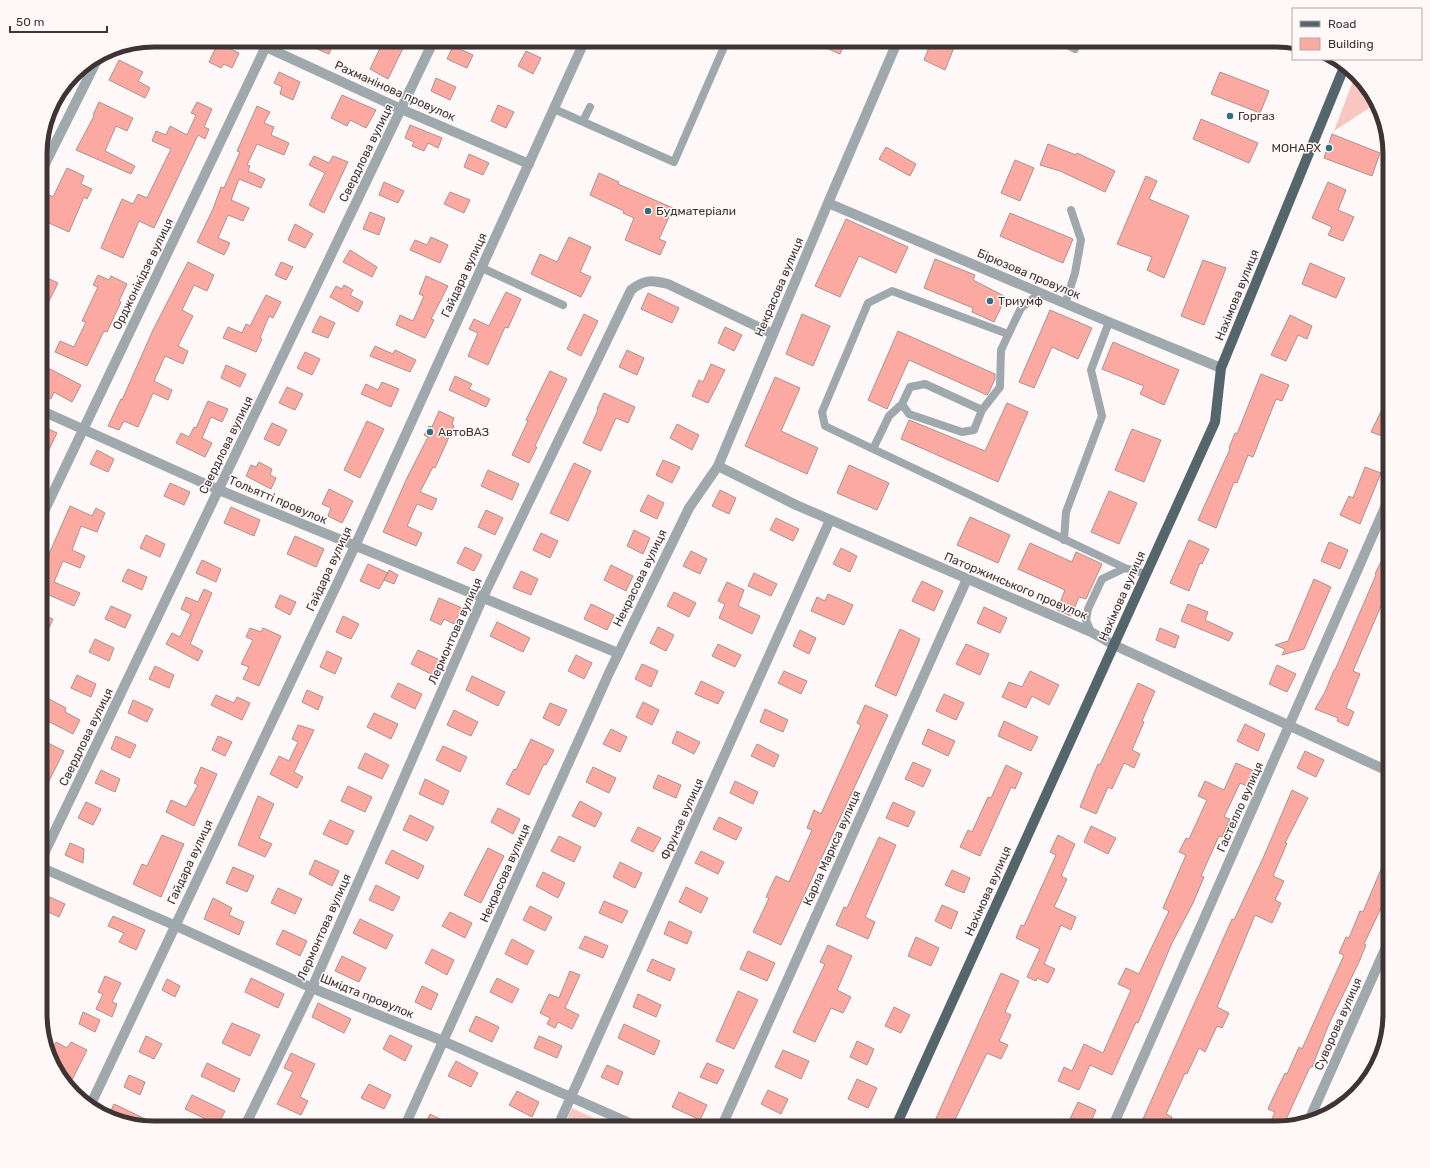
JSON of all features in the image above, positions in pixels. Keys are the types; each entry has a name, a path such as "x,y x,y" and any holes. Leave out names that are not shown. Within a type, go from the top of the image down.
{"main road":[{"name":"Нахімова вулиця","path":"898,1121 1215,422 1221,368 1342,71"}],"street":[{"name":"Орджонікідзе вулиця","path":"47,506 266,47"},
{"name":"Рахманінова провулок","path":"276,47 401,109 529,164"},
{"name":"Свердлова вулиця","path":"47,847 431,47"},
{"name":"Гайдара вулиця","path":"92,1101 174,924 355,546 582,47"},
{"name":"Некрасова вулиця","path":"407,1121 618,653 689,508 718,466 895,47"},
{"path":"47,160 94,66"},
{"name":"Бірюзова провулок","path":"828,203 1065,304 1221,368"},
{"name":"Лермонтова вулиця","path":"247,1121 312,988 483,598 631,290 641,282 655,281 668,284 773,334"},
{"name":"Тольятті провулок","path":"47,413 219,490 618,653"},
{"name":"Паторжинського провулок","path":"718,466 796,505 1091,632 1114,645 1383,769"},
{"name":"Гастелло вулиця","path":"1115,1121 1383,512"},
{"name":"Фрунзе вулиця","path":"560,1121 830,520"},
{"name":"Карла Маркса вулиця","path":"724,1121 967,579"},
{"name":"Шмідта провулок","path":"47,869 174,924 312,988 443,1041 625,1121"},
{"name":"Суворова вулиця","path":"1311,1115 1383,954"}],"lane":[{"path":"554,108 674,162 724,47"},
{"path":"583,121 590,107"},
{"path":"1065,304 1075,273 1081,240 1071,210"},
{"path":"482,268 563,305"},
{"path":"1008,334 892,291 868,303 822,412 825,426 1064,540 1125,568 1146,574"},
{"path":"902,404 909,414 962,432 974,430 982,410 1000,387 1001,350 1008,334 1021,308 1040,293"},
{"path":"1064,540 1066,512 1102,416 1091,370 1109,322"},
{"path":"874,449 889,416 902,404 910,387 925,384 982,410"},
{"path":"1091,632 1086,620 1088,609 1102,579 1125,568"}],"shaded area":[{"path":"1353,81 1361,89 1372,106 1334,131"},
{"path":"572,1108 600,1121 566,1121"}],"building":[{"path":"216,47 226,47 239,53 232,68 224,64 221,68 209,62"},
{"path":"312,47 332,47 329,54"},
{"path":"381,47 404,47 388,79 370,69"},
{"path":"453,47 473,55 467,68 447,59"},
{"path":"824,47 843,47 840,54"},
{"path":"929,47 954,47 945,70 924,60"},
{"path":"526,51 541,58 533,74 518,66"},
{"path":"119,60 143,72 138,81 150,88 145,98 109,80"},
{"path":"279,72 300,82 293,100 280,94 282,87 274,83"},
{"path":"1220,72 1269,91 1260,113 1211,94"},
{"path":"436,78 456,87 450,100 431,91"},
{"path":"342,95 376,110 366,128 350,120 347,126 331,118"},
{"path":"99,102 133,118 127,131 116,126 105,151 135,166 131,174 76,150 94,116 93,115"},
{"path":"197,102 212,109 204,127 209,129 205,139 198,135 154,228 139,221 123,258 101,248 122,199 133,204 138,194 147,198 171,149 152,141 156,131 166,135 170,126 187,135 196,115 191,113"},
{"path":"498,105 514,112 506,128 491,121"},
{"path":"257,106 270,112 264,123 274,127 271,135 289,143 284,155 257,144 247,165 250,166 248,171 265,179 261,188 239,179 231,200 249,208 243,221 228,215 218,238 230,243 224,255 197,242 213,209 221,187 224,188 240,152 237,151"},
{"path":"1201,119 1258,143 1249,163 1193,139"},
{"path":"410,125 442,138 438,148 428,143 424,151 412,146 414,142 405,138"},
{"path":"1332,134 1380,153 1372,176 1324,158"},
{"path":"1048,144 1076,155 1077,153 1115,171 1105,192 1060,171 1040,165"},
{"path":"886,147 916,164 910,176 879,159"},
{"path":"469,154 489,163 483,175 464,167"},
{"path":"314,156 329,163 333,156 348,162 324,213 309,205 325,173 309,165"},
{"path":"1015,160 1034,168 1020,201 1001,193"},
{"path":"67,168 84,176 81,184 92,189 87,199 84,197 69,232 47,222 47,199 49,195 53,197"},
{"path":"599,173 619,182 618,184 673,208 659,239 666,242 660,255 625,240 634,218 623,213 624,211 590,195"},
{"path":"1146,176 1157,181 1149,199 1189,216 1164,278 1147,270 1152,257 1117,244"},
{"path":"384,182 404,191 398,203 379,195"},
{"path":"1328,182 1346,190 1338,210 1354,217 1343,241 1328,235 1332,227 1312,218"},
{"path":"450,192 470,200 464,213 444,204"},
{"path":"370,212 385,218 379,235 363,229"},
{"path":"1010,213 1073,239 1063,263 1000,236"},
{"path":"846,219 908,247 896,273 859,256 840,297 815,286"},
{"path":"295,224 313,234 305,248 288,240"},
{"path":"431,237 448,245 440,263 410,250 415,240 427,245"},
{"path":"569,237 591,247 580,272 591,277 581,297 531,274 540,254 557,262"},
{"path":"350,250 377,267 372,277 343,262"},
{"path":"935,259 975,275 973,280 1006,297 994,322 972,312 973,308 924,288"},
{"path":"1203,260 1226,268 1204,325 1181,316"},
{"path":"188,262 214,275 207,291 194,285 182,310 193,316 178,346 188,351 183,364 165,356 154,381 172,390 168,400 153,393 138,427 124,421 119,430 108,426 121,399 122,400 153,330"},
{"path":"281,262 293,267 286,280 275,275"},
{"path":"1310,263 1345,278 1336,298 1302,284"},
{"path":"98,275 109,280 111,276 127,284 119,301 121,302 107,332 104,331 87,366 55,352 60,341 74,347 86,322 82,321 98,287 93,285"},
{"path":"426,276 448,286 431,319 434,320 425,338 396,325 400,315 413,321 424,296 419,294"},
{"path":"47,278 58,283 47,305"},
{"path":"344,285 353,290 350,295 363,302 358,312 330,297 336,286 342,289"},
{"path":"506,292 521,299 508,328 505,327 488,365 468,356 478,333 469,329 474,319 489,326"},
{"path":"648,293 679,308 672,323 641,309"},
{"path":"266,295 281,302 273,318 269,316 260,338 262,339 256,352 223,338 228,327 242,333 246,324 250,326"},
{"path":"1050,310 1092,328 1078,359 1052,347 1034,388 1019,382"},
{"path":"584,314 598,321 581,356 567,349"},
{"path":"802,314 830,326 813,366 786,354"},
{"path":"1290,315 1312,326 1307,339 1298,335 1286,361 1271,355"},
{"path":"320,316 335,323 328,338 312,332"},
{"path":"725,327 742,335 734,351 718,343"},
{"path":"898,331 995,374 995,379 987,395 909,360 887,409 868,400"},
{"path":"1113,342 1179,370 1164,405 1140,394 1144,386 1102,369"},
{"path":"375,346 393,354 395,350 416,360 410,372 370,356"},
{"path":"627,350 644,358 637,375 619,367"},
{"path":"305,352 320,359 312,375 297,368"},
{"path":"711,364 725,370 708,403 692,396 699,380 703,382"},
{"path":"226,365 246,374 240,387 221,378"},
{"path":"48,368 81,385 72,402 54,392 51,399 47,397"},
{"path":"550,371 567,379 535,446 537,447 529,463 512,455 528,421 526,420"},
{"path":"1261,374 1289,385 1282,401 1276,399 1253,457 1248,455 1237,483 1234,482 1216,528 1198,520 1230,449 1229,448 1235,433 1237,434"},
{"path":"455,376 472,384 469,389 490,399 486,407 449,390"},
{"path":"775,377 800,388 781,431 818,448 807,474 745,446"},
{"path":"382,382 399,389 391,407 361,394 366,384 378,390"},
{"path":"287,387 303,394 295,410 279,403"},
{"path":"604,393 635,407 628,423 616,418 601,451 583,443"},
{"path":"208,401 228,409 222,422 211,417 202,438 212,443 205,457 176,443 181,433 189,437 194,427 196,428"},
{"path":"1007,403 1028,412 998,482 901,439 909,420 985,451"},
{"path":"1383,407 1383,436 1371,432"},
{"path":"439,411 454,418 452,424 454,426 435,468 433,467 420,492 437,499 432,510 417,504 407,526 422,533 416,546 383,532 407,478 428,437 424,435 429,426 432,427"},
{"path":"367,421 384,429 360,478 344,470"},
{"path":"272,423 287,430 279,446 264,439"},
{"path":"677,424 699,435 692,450 670,438"},
{"path":"47,428 57,433 47,454"},
{"path":"1132,429 1161,440 1144,482 1115,470"},
{"path":"97,450 114,459 108,472 90,464"},
{"path":"663,460 680,467 672,483 656,475"},
{"path":"259,462 272,469 270,475 276,478 271,489 246,476 251,465 256,467"},
{"path":"574,463 591,471 568,521 550,513"},
{"path":"849,465 889,483 877,510 837,493"},
{"path":"1365,467 1381,473 1360,524 1340,515 1349,496 1353,498"},
{"path":"488,470 519,484 512,500 481,486"},
{"path":"170,483 190,492 184,505 164,496"},
{"path":"329,489 353,501 342,523 328,516 331,508 322,504"},
{"path":"720,490 736,498 729,514 712,506"},
{"path":"1109,491 1137,503 1119,544 1091,532"},
{"path":"648,495 664,503 657,519 640,511"},
{"path":"70,506 92,516 96,508 105,513 97,532 81,526 72,550 85,556 80,568 63,561 54,582 80,593 74,606 47,594 47,561 50,555 49,554"},
{"path":"231,507 260,520 254,536 224,523"},
{"path":"486,510 503,518 495,535 478,527"},
{"path":"970,517 1010,535 998,563 957,545"},
{"path":"776,518 799,529 793,541 770,530"},
{"path":"634,530 650,538 643,554 627,546"},
{"path":"541,533 558,541 550,558 533,550"},
{"path":"146,535 165,544 160,557 140,548"},
{"path":"295,536 324,549 316,567 287,554"},
{"path":"1189,540 1209,549 1202,564 1200,563 1189,591 1170,583"},
{"path":"1329,542 1348,550 1340,569 1321,561"},
{"path":"1030,543 1072,562 1076,552 1102,564 1086,599 1079,597 1071,616 1057,610 1065,590 1018,569"},
{"path":"465,547 482,555 474,571 457,563"},
{"path":"841,548 857,556 850,572 833,564"},
{"path":"691,551 707,559 700,574 683,566"},
{"path":"1383,557 1383,601 1353,671 1360,674 1346,708 1354,712 1348,726 1337,721 1338,718 1315,709 1335,670 1376,575 1375,574"},
{"path":"202,560 221,569 216,582 196,573"},
{"path":"368,564 388,573 379,589 360,581"},
{"path":"611,565 633,576 626,591 604,580"},
{"path":"128,569 147,577 142,590 122,581"},
{"path":"389,570 398,575 394,584 384,580"},
{"path":"521,571 538,579 531,595 513,588"},
{"path":"754,573 777,584 771,596 748,586"},
{"path":"1314,579 1331,587 1304,649 1282,655 1285,649 1275,645 1288,641"},
{"path":"922,581 943,591 934,611 912,601"},
{"path":"727,582 744,590 738,606 760,616 752,634 719,618 725,604 718,601"},
{"path":"204,589 212,593 190,644 203,651 198,661 166,644 172,633 180,637 191,614 181,609 186,597 198,602"},
{"path":"674,592 696,603 689,617 667,606"},
{"path":"828,594 853,605 844,625 811,611 817,597 825,601"},
{"path":"280,595 296,602 290,615 275,607"},
{"path":"439,598 462,608 454,624 444,619 441,625 430,620"},
{"path":"591,604 614,615 607,630 584,619"},
{"path":"1188,604 1208,612 1205,620 1233,633 1229,641 1181,621"},
{"path":"111,606 131,615 125,628 105,619"},
{"path":"984,607 1007,618 1000,633 977,623"},
{"path":"343,616 359,624 351,639 336,632"},
{"path":"47,617 53,619 47,632"},
{"path":"497,622 530,638 523,652 490,636"},
{"path":"658,627 674,635 666,651 650,643"},
{"path":"250,628 261,632 263,628 281,636 259,686 243,679 249,667 241,664 253,640 246,637"},
{"path":"1160,628 1179,636 1175,648 1156,640"},
{"path":"900,629 920,639 896,696 875,686"},
{"path":"800,630 816,638 809,654 793,646"},
{"path":"95,639 114,648 109,661 89,652"},
{"path":"718,644 741,655 735,667 712,656"},
{"path":"966,644 989,654 980,675 956,664"},
{"path":"418,650 442,661 435,676 411,664"},
{"path":"327,651 342,658 335,674 320,667"},
{"path":"576,655 592,663 584,679 568,671"},
{"path":"642,664 658,671 651,687 635,679"},
{"path":"1277,665 1296,674 1287,692 1269,684"},
{"path":"155,666 174,675 169,688 149,679"},
{"path":"784,671 807,681 801,694 778,683"},
{"path":"1030,671 1059,685 1049,705 1032,696 1026,708 1002,697 1009,682 1022,687"},
{"path":"77,675 96,684 91,697 71,688"},
{"path":"472,676 505,692 498,706 466,690"},
{"path":"701,681 724,692 718,704 695,694"},
{"path":"398,683 422,694 415,709 391,697"},
{"path":"1138,683 1155,691 1142,721 1144,722 1132,750 1140,754 1134,768 1124,763 1112,789 1108,787 1096,814 1080,807 1098,764 1100,765"},
{"path":"307,690 323,697 318,710 302,702"},
{"path":"944,694 964,703 956,720 936,711"},
{"path":"216,695 234,703 237,697 250,703 242,720 211,705"},
{"path":"49,699 66,708 65,712 80,720 73,734 47,721 47,703"},
{"path":"133,700 153,709 147,722 128,713"},
{"path":"643,702 659,710 652,725 636,717"},
{"path":"550,703 567,710 559,726 543,718"},
{"path":"865,705 888,715 781,945 753,932 769,898 766,897 776,876 789,882 812,830 807,828 814,810 821,814 861,725 857,723"},
{"path":"765,709 788,720 783,732 760,722"},
{"path":"454,710 478,722 471,736 447,725"},
{"path":"374,713 398,724 391,739 367,727"},
{"path":"1004,721 1038,737 1031,751 998,736"},
{"path":"1245,724 1265,734 1258,751 1237,741"},
{"path":"298,725 314,730 294,772 303,777 297,788 270,774 279,756 289,761 298,742 292,739"},
{"path":"611,729 627,737 620,752 603,744"},
{"path":"928,729 955,741 948,756 922,744"},
{"path":"677,731 700,742 694,754 672,743"},
{"path":"116,736 136,745 130,758 111,749"},
{"path":"218,736 232,742 225,756 212,750"},
{"path":"531,739 554,750 546,765 544,764 529,795 506,784 514,769 516,770"},
{"path":"48,743 64,751 47,785"},
{"path":"757,744 779,755 774,767 751,756"},
{"path":"443,746 467,757 460,772 436,760"},
{"path":"1305,751 1324,760 1316,777 1297,768"},
{"path":"365,753 389,765 382,779 358,768"},
{"path":"913,762 931,770 923,787 905,779"},
{"path":"1236,763 1254,771 1247,786 1240,783 1224,817 1230,819 1222,837 1219,836 1201,876 1204,877 1193,903 1172,943 1138,1023 1136,1022 1112,1075 1090,1065 1079,1090 1058,1081 1064,1067 1072,1071 1084,1044 1103,1053 1131,990 1118,984 1126,968 1139,974 1169,911 1163,908 1186,855 1179,852 1186,838 1189,839 1207,800 1198,796 1205,781 1224,790"},
{"path":"1006,765 1022,773 1015,789 1011,787 980,856 960,847 968,830 972,832 988,797 991,798"},
{"path":"201,767 217,774 194,826 166,812 171,800 186,807 198,785 194,783"},
{"path":"593,767 616,778 609,793 586,782"},
{"path":"101,770 120,779 115,792 95,783"},
{"path":"658,775 681,785 676,798 653,788"},
{"path":"425,779 449,791 443,805 419,794"},
{"path":"735,781 758,792 753,804 730,793"},
{"path":"348,786 372,797 365,812 341,801"},
{"path":"1292,790 1308,798 1285,843 1287,843 1273,876 1284,881 1275,900 1281,903 1272,923 1255,915 1217,1007 1229,1013 1222,1028 1217,1026 1205,1052 1199,1048 1187,1074 1185,1073 1166,1114 1172,1117 1171,1121 1147,1121 1143,1119 1232,919 1234,920 1264,856"},
{"path":"258,796 274,804 259,838 272,844 265,857 238,845"},
{"path":"580,801 602,813 595,827 572,816"},
{"path":"86,802 101,809 93,825 78,818"},
{"path":"893,802 915,812 908,827 886,818"},
{"path":"498,808 520,819 513,834 491,822"},
{"path":"410,815 434,827 427,841 403,830"},
{"path":"719,817 742,828 736,840 713,829"},
{"path":"330,820 354,831 347,845 323,834"},
{"path":"1091,826 1116,838 1108,854 1084,842"},
{"path":"638,827 661,838 653,852 631,841"},
{"path":"162,835 184,844 161,897 133,884 142,864 147,866"},
{"path":"1058,835 1075,844 1061,876 1067,879 1054,907 1076,917 1071,930 1061,925 1044,964 1055,969 1048,983 1037,978 1036,981 1027,977 1040,949 1016,938 1021,925 1024,926 1056,855 1050,852"},
{"path":"559,836 581,847 574,862 551,851"},
{"path":"879,837 896,845 865,917 875,922 868,939 836,925 844,907 847,908"},
{"path":"70,843 84,849 83,863 65,855"},
{"path":"488,848 504,856 481,903 464,895"},
{"path":"392,850 424,866 418,879 385,863"},
{"path":"701,851 724,862 718,874 695,863"},
{"path":"315,860 339,871 332,886 309,874"},
{"path":"620,862 642,873 635,888 613,877"},
{"path":"1383,865 1383,904 1364,944 1366,945 1359,962 1329,1024 1312,1067 1310,1067 1285,1121 1271,1121 1275,1112 1268,1109 1285,1073 1287,1074 1299,1047 1302,1049 1344,955 1339,953 1346,937 1349,938 1360,911 1363,912"},
{"path":"233,867 254,876 247,892 226,883"},
{"path":"952,870 970,878 964,893 945,885"},
{"path":"543,872 565,883 558,898 536,886"},
{"path":"376,885 400,897 393,911 369,900"},
{"path":"686,887 708,898 701,913 679,902"},
{"path":"278,888 302,899 295,914 271,903"},
{"path":"47,896 65,904 59,917 47,911"},
{"path":"213,898 232,908 229,915 244,922 239,935 204,919"},
{"path":"604,901 628,911 622,923 599,913"},
{"path":"942,905 958,912 951,929 935,921"},
{"path":"530,906 552,917 545,931 523,920"},
{"path":"450,912 472,923 465,938 442,926"},
{"path":"113,916 145,930 136,950 119,942 124,933 108,926"},
{"path":"360,919 393,935 386,949 353,933"},
{"path":"669,921 692,932 687,944 664,934"},
{"path":"283,930 307,941 300,956 276,944"},
{"path":"585,936 608,946 603,958 579,948"},
{"path":"916,937 939,948 931,966 908,956"},
{"path":"512,939 534,951 527,965 505,954"},
{"path":"828,945 852,956 837,990 851,997 843,1013 831,1008 815,1042 793,1032 825,964 820,962"},
{"path":"432,949 454,960 447,975 425,963"},
{"path":"748,951 775,963 767,981 740,969"},
{"path":"342,956 366,968 359,982 335,971"},
{"path":"652,959 675,969 670,981 647,971"},
{"path":"570,971 580,975 565,1008 579,1015 572,1029 558,1022 555,1028 547,1024 550,1018 540,1013 549,994 559,998"},
{"path":"1001,973 1019,981 1005,1012 1011,1015 999,1041 1008,1045 1001,1059 987,1053 954,1121 935,1121"},
{"path":"105,976 121,983 112,1002 117,1004 112,1017 96,1009 103,994 98,992"},
{"path":"251,978 284,994 278,1008 245,992"},
{"path":"497,978 519,989 512,1003 490,992"},
{"path":"167,979 180,986 175,997 162,990"},
{"path":"422,986 438,994 431,1010 415,1002"},
{"path":"738,991 758,1000 734,1049 716,1041"},
{"path":"638,994 661,1005 656,1017 633,1007"},
{"path":"318,1003 351,1019 344,1033 312,1017"},
{"path":"894,1007 910,1015 901,1033 885,1026"},
{"path":"83,1012 100,1020 95,1032 79,1024"},
{"path":"476,1016 499,1027 492,1042 469,1031"},
{"path":"232,1023 260,1035 250,1056 222,1043"},
{"path":"624,1024 660,1041 654,1055 618,1038"},
{"path":"390,1035 412,1046 405,1061 383,1049"},
{"path":"146,1036 162,1044 154,1059 139,1052"},
{"path":"539,1036 562,1046 557,1058 534,1048"},
{"path":"857,1041 874,1049 867,1065 850,1057"},
{"path":"56,1042 67,1048 71,1042 87,1050 71,1082 58,1061 53,1048"},
{"path":"783,1050 809,1061 801,1079 775,1067"},
{"path":"291,1053 315,1064 300,1097 308,1101 301,1115 277,1104 293,1072 284,1068"},
{"path":"456,1061 478,1073 471,1087 448,1076"},
{"path":"207,1063 240,1079 234,1092 201,1076"},
{"path":"707,1063 724,1070 717,1084 700,1077"},
{"path":"607,1065 623,1072 618,1085 601,1077"},
{"path":"129,1075 145,1082 140,1095 124,1087"},
{"path":"857,1079 877,1088 868,1108 848,1099"},
{"path":"369,1084 391,1095 384,1109 361,1098"},
{"path":"768,1090 788,1099 781,1114 761,1104"},
{"path":"517,1091 539,1102 532,1117 509,1105"},
{"path":"679,1092 707,1105 700,1120 672,1107"},
{"path":"192,1095 225,1111 220,1121 210,1121 185,1109"},
{"path":"1078,1102 1096,1110 1091,1121 1069,1121"},
{"path":"114,1104 150,1121 133,1119 110,1112"},
{"path":"430,1114 444,1121 426,1121"}],"place":[{"name":"Горгаз","path":"1230,116"},
{"name":"МОНАРХ","path":"1329,148"},
{"name":"Будматеріали","path":"648,211"},
{"name":"Триумф","path":"990,301"},
{"name":"АвтоВАЗ","path":"430,432"}]}
